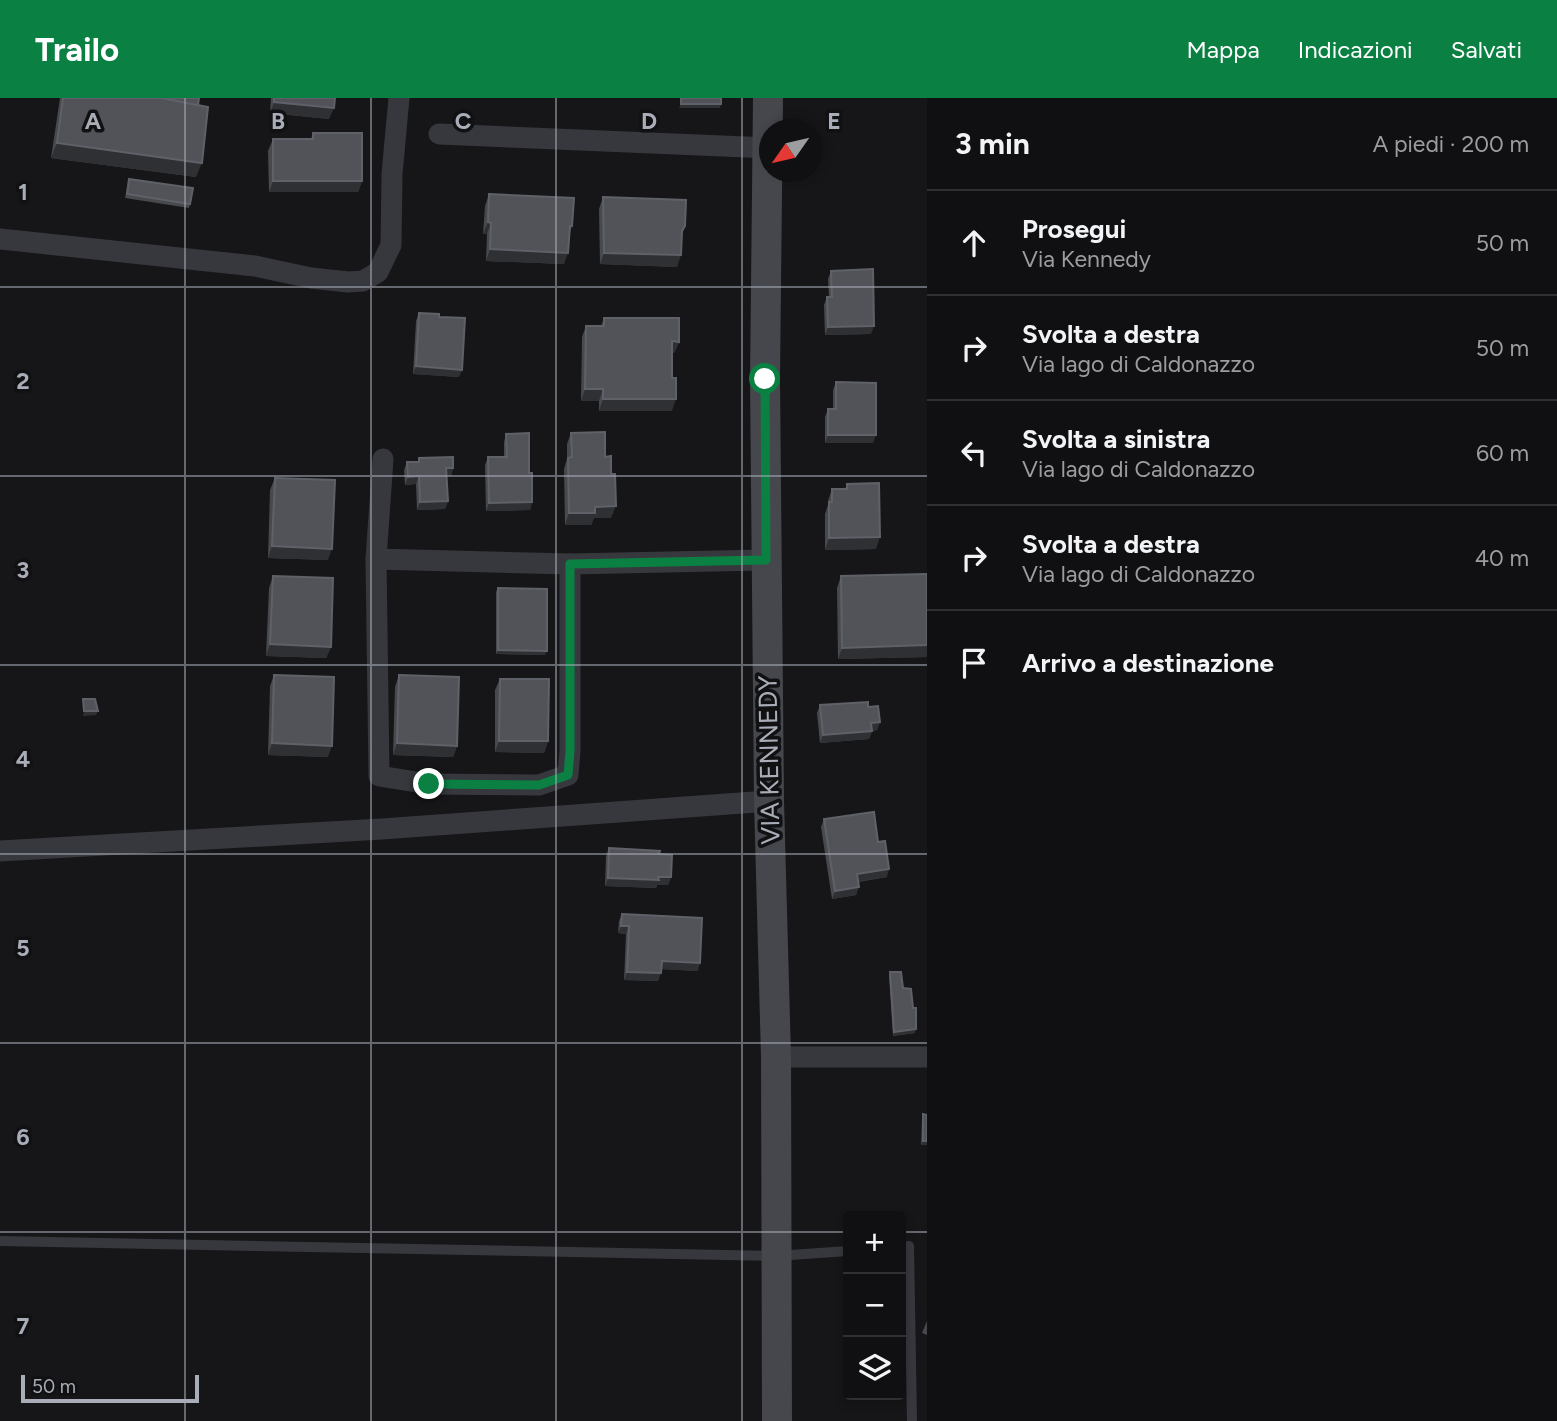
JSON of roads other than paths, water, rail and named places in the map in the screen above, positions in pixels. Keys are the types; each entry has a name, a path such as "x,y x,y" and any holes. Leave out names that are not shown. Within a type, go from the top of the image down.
{"street":[{"path":"0,239 255,266 311,278 363,281 378,272 391,245 392,174 399,98"},
{"name":"VIA KENNEDY","path":"768,98 768,119"},
{"path":"439,134 759,148"},
{"name":"VIA KENNEDY","path":"768,182 766,560 776,1057 777,1421"},
{"path":"383,459 376,559 380,776 429,784 539,785 568,775 570,564"},
{"path":"376,559 570,564 766,560"},
{"path":"0,851 382,830 769,801"},
{"path":"776,1057 927,1057"}],"lane":[{"path":"0,1241 777,1256 843,1251"},
{"path":"906,1246 909,1246 912,1421"}]}
